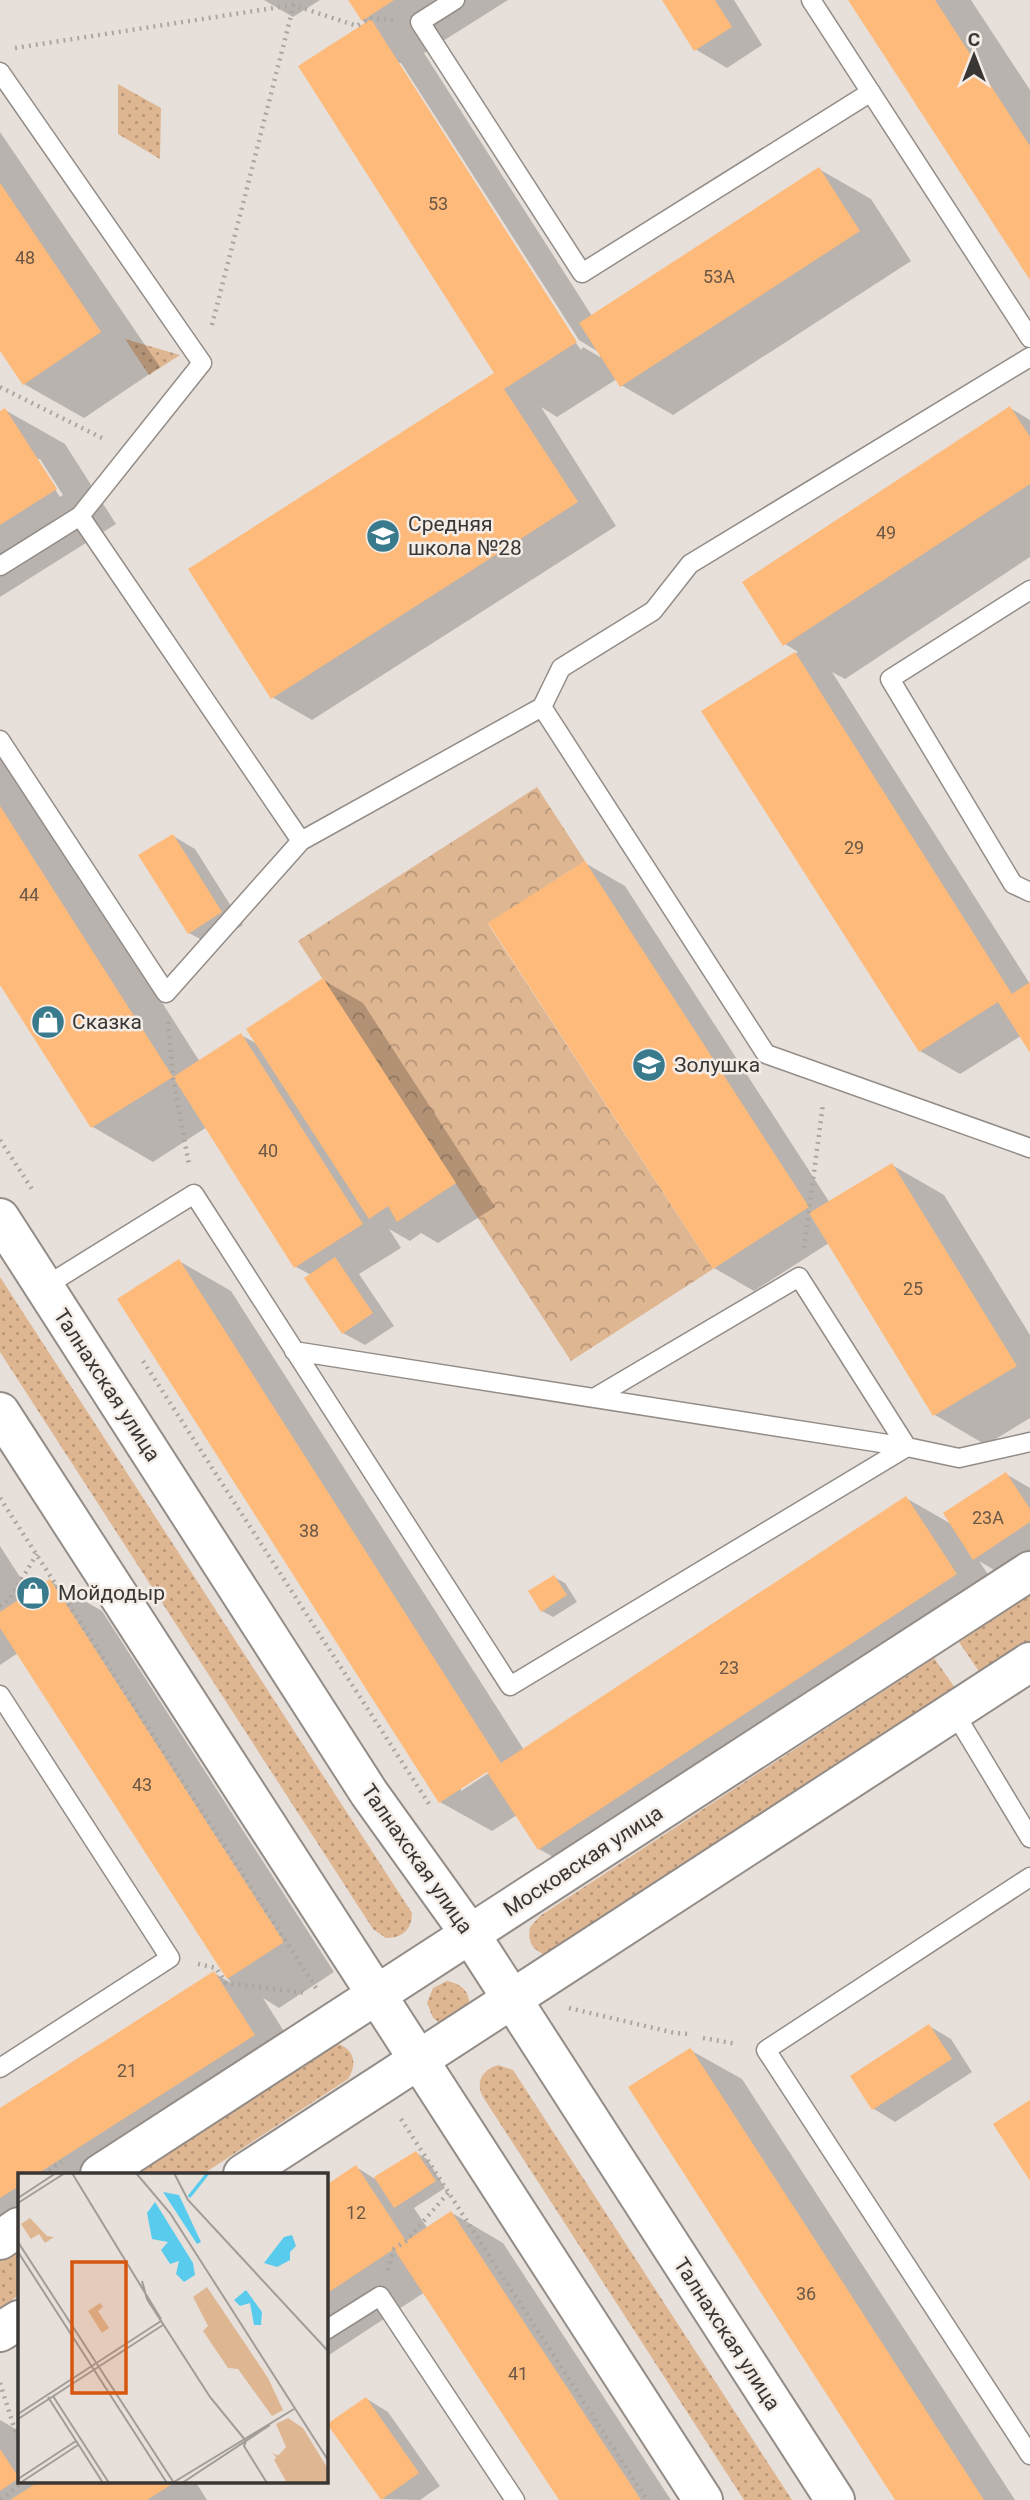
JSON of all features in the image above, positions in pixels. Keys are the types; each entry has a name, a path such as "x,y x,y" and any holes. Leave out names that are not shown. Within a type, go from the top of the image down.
{"street":[{"name":"Талнахская улица","path":"0,1218 369,1793 470,1934 835,2500"},
{"path":"0,1412 703,2500"},
{"name":"Московская улица","path":"103,2173 1030,1571"},
{"path":"246,2173 1030,1662"},
{"path":"0,2240 18,2228"},
{"path":"0,2332 18,2321"}],"lane":[{"path":"455,0 420,22 582,273 871,92"},
{"path":"811,0 1030,338"},
{"path":"0,72 202,363 80,516 0,566"},
{"path":"0,740 166,993 301,842 542,707 561,668 653,611 690,564 1030,357"},
{"path":"80,516 301,842"},
{"path":"1030,590 890,679 1013,884 1030,892"},
{"path":"542,707 766,1054 1030,1149"},
{"path":"44,1287 194,1194 510,1686 907,1447"},
{"path":"594,1398 799,1277 907,1447"},
{"path":"294,1351 907,1447 959,1458 1030,1442"},
{"path":"0,1695 170,1958 0,2068"},
{"path":"954,1712 1030,1838"},
{"path":"1030,1877 766,2050 1030,2455"},
{"path":"327,2329 380,2296 515,2500"}],"path":[{"path":"202,363 294,3"},
{"path":"13,48 294,3 357,26 370,18 420,22"},
{"path":"0,387 130,453"},
{"path":"166,993 173,1077 194,1194"},
{"path":"799,1277 826,1076"},
{"path":"0,1140 37,1197"},
{"path":"140,1357 432,1808"},
{"path":"0,1498 321,1995 226,1983 216,1968 170,1958"},
{"path":"0,1606 8,1601 37,1554"},
{"path":"561,2007 675,2033 691,2034"},
{"path":"704,2038 720,2041"},
{"path":"398,2113 647,2500"},
{"path":"406,2241 449,2192"},
{"path":"0,2383 18,2440"},
{"path":"1,2500 23,2482"}],"green space":[{"path":"118,84 161,108 160,159 118,134"},
{"path":"125,339 180,355 149,375"},
{"path":"537,787 585,861 488,924 713,1269 571,1361 298,941"},
{"path":"0,1277 412,1913 408,1928 401,1935 386,1938 373,1929 0,1352"},
{"path":"1030,1595 1030,1645 982,1676 959,1642"},
{"path":"934,1658 958,1692 548,1956 532,1946 529,1938 530,1927 540,1916"},
{"path":"447,1981 465,1990 469,1998 469,2009 440,2023 433,2018 427,2003 433,1988"},
{"path":"332,2043 345,2047 352,2056 353,2067 348,2079 205,2173 129,2173"},
{"path":"498,2065 513,2070 792,2500 744,2500 483,2097 481,2077"},
{"path":"18,2247 18,2296 0,2308 0,2258"}],"building":[{"path":"348,0 394,0 362,21"},
{"path":"662,0 715,0 732,27 694,51"},
{"path":"848,0 935,0 1030,146 1030,280"},
{"name":"Средняя школа №28","path":"371,19 577,342 504,389 578,502 271,699 188,569 494,373 298,66"},
{"path":"819,167 860,231 620,387 579,323"},
{"path":"0,183 101,332 23,385 0,351"},
{"path":"1010,406 1030,437 1030,484 783,646 742,582"},
{"path":"5,408 57,489 0,525 0,411"},
{"path":"795,652 1012,994 1030,982 1030,1053 998,1002 919,1052 701,711"},
{"path":"0,806 173,1077 91,1128 0,985"},
{"path":"173,834 222,912 188,934 138,855"},
{"name":"Золушка","path":"585,861 809,1207 713,1269 488,923"},
{"path":"323,978 456,1183 397,1222 388,1206 369,1219 246,1029"},
{"path":"241,1033 363,1224 294,1268 173,1077"},
{"path":"892,1163 1017,1366 933,1416 809,1213"},
{"path":"335,1257 373,1313 342,1334 304,1278"},
{"path":"179,1259 501,1763 906,1496 957,1574 538,1850 487,1772 439,1803 117,1299"},
{"path":"1006,1472 1030,1509 1030,1522 973,1560 943,1513"},
{"path":"554,1575 567,1595 541,1612 528,1591"},
{"path":"50,1579 284,1942 227,1979 0,1628 0,1612"},
{"path":"214,1971 255,2035 39,2173 18,2173 18,2187 0,2198 0,2108"},
{"path":"929,2024 952,2059 872,2110 850,2076"},
{"path":"690,2048 984,2500 895,2500 628,2087"},
{"path":"1030,2100 1030,2181 993,2124"},
{"path":"416,2151 436,2181 394,2208 374,2177"},
{"path":"356,2165 406,2241 451,2211 641,2500 559,2500 394,2249 327,2293 327,2184"},
{"path":"366,2397 419,2473 381,2500 327,2424"},
{"path":"0,2449 18,2479 0,2491"},
{"path":"38,2482 175,2482 147,2500 10,2500"}],"place":[{"name":"Средняя школа №28","path":"383,536"},
{"name":"Сказка","path":"48,1022"},
{"name":"Золушка","path":"649,1065"},
{"name":"Мойдодыр","path":"33,1593"}]}
